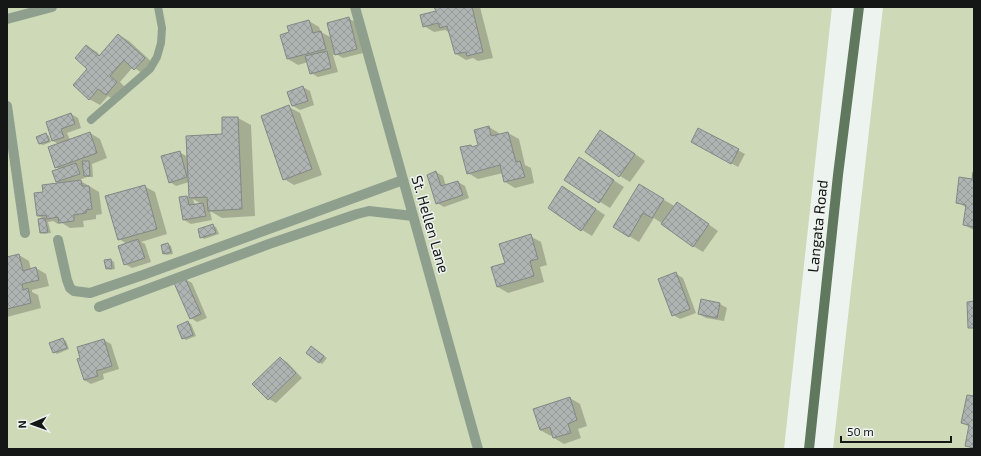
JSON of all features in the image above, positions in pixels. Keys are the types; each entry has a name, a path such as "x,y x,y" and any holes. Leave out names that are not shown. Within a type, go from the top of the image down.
{"main road":[{"name":"Langata Road","path":"809,449 837,182 859,7"}],"street":[{"path":"7,19 52,7"},
{"name":"St. Hellen Lane","path":"355,7 478,449"},
{"path":"7,106 25,233"},
{"path":"58,240 70,288 74,292 90,293 403,180"},
{"path":"99,307 269,244 357,214 369,211 413,216"}],"lane":[{"path":"91,120 150,69 157,56 161,43 162,28 158,7"}],"green space":[{"path":"7,7 832,7 784,449 7,449"},
{"path":"883,7 974,7 974,449 833,449"}],"building":[{"path":"434,7 472,7 483,52 467,56 466,52 455,54 447,26 440,28 438,23 423,27 420,15 436,11"},
{"path":"349,17 357,49 335,55 327,23"},
{"path":"309,20 313,33 321,31 326,49 287,59 280,35 289,32 287,26"},
{"path":"118,34 145,58 134,70 124,60 110,76 117,82 106,95 98,89 89,100 73,85 87,69 75,58 86,45 99,56"},
{"path":"327,51 331,68 310,74 305,56"},
{"path":"303,86 308,101 292,106 287,92"},
{"path":"289,105 312,169 283,180 261,116"},
{"path":"71,113 75,124 61,129 64,137 52,141 46,122"},
{"path":"222,117 238,117 242,209 208,211 207,197 189,198 186,136 222,134"},
{"path":"489,126 491,136 508,132 516,162 520,161 525,177 504,182 500,165 467,174 460,147 471,145 472,147 478,145 474,130"},
{"path":"698,128 739,149 731,164 691,142"},
{"path":"600,130 635,154 619,177 585,152"},
{"path":"90,132 97,153 55,168 48,147"},
{"path":"46,133 49,141 39,144 36,137"},
{"path":"180,151 187,177 169,183 161,156"},
{"path":"579,157 614,180 599,203 564,180"},
{"path":"82,161 89,161 90,176 84,176"},
{"path":"76,163 80,174 56,182 52,171"},
{"path":"436,171 441,186 458,181 463,195 436,204 427,175"},
{"path":"973,172 974,227 963,225 966,205 956,203 959,177 972,179"},
{"path":"81,180 82,186 89,186 92,209 86,210 86,213 74,215 74,221 59,223 58,217 47,219 46,215 37,216 34,193 43,192 42,185"},
{"path":"639,184 664,199 652,218 643,213 629,237 613,227"},
{"path":"145,185 157,229 118,240 105,196"},
{"path":"562,186 596,209 581,231 548,208"},
{"path":"187,196 189,205 203,203 206,216 183,220 179,197"},
{"path":"677,202 709,224 693,247 661,224"},
{"path":"45,218 48,232 40,233 38,219"},
{"path":"213,224 216,233 200,238 198,229"},
{"path":"531,234 538,259 530,261 534,276 497,287 491,267 505,263 499,244"},
{"path":"138,239 145,258 124,265 118,246"},
{"path":"168,243 171,252 163,254 161,245"},
{"path":"19,254 23,271 36,267 39,280 22,284 23,290 28,288 31,303 7,309 7,257"},
{"path":"111,259 112,268 106,269 104,260"},
{"path":"676,272 690,309 672,316 658,279"},
{"path":"185,278 201,314 190,319 174,283"},
{"path":"701,299 720,303 717,318 698,314"},
{"path":"974,301 974,328 968,328 967,302"},
{"path":"188,321 193,335 182,339 177,326"},
{"path":"63,338 67,348 53,353 49,343"},
{"path":"104,339 112,366 96,371 98,376 84,380 77,359 80,358 77,347"},
{"path":"311,346 324,356 319,363 306,353"},
{"path":"280,357 296,373 268,400 252,384"},
{"path":"967,395 974,396 974,448 965,446 969,425 961,423"},
{"path":"570,397 577,420 568,424 571,433 553,438 550,427 540,430 533,409"}]}
